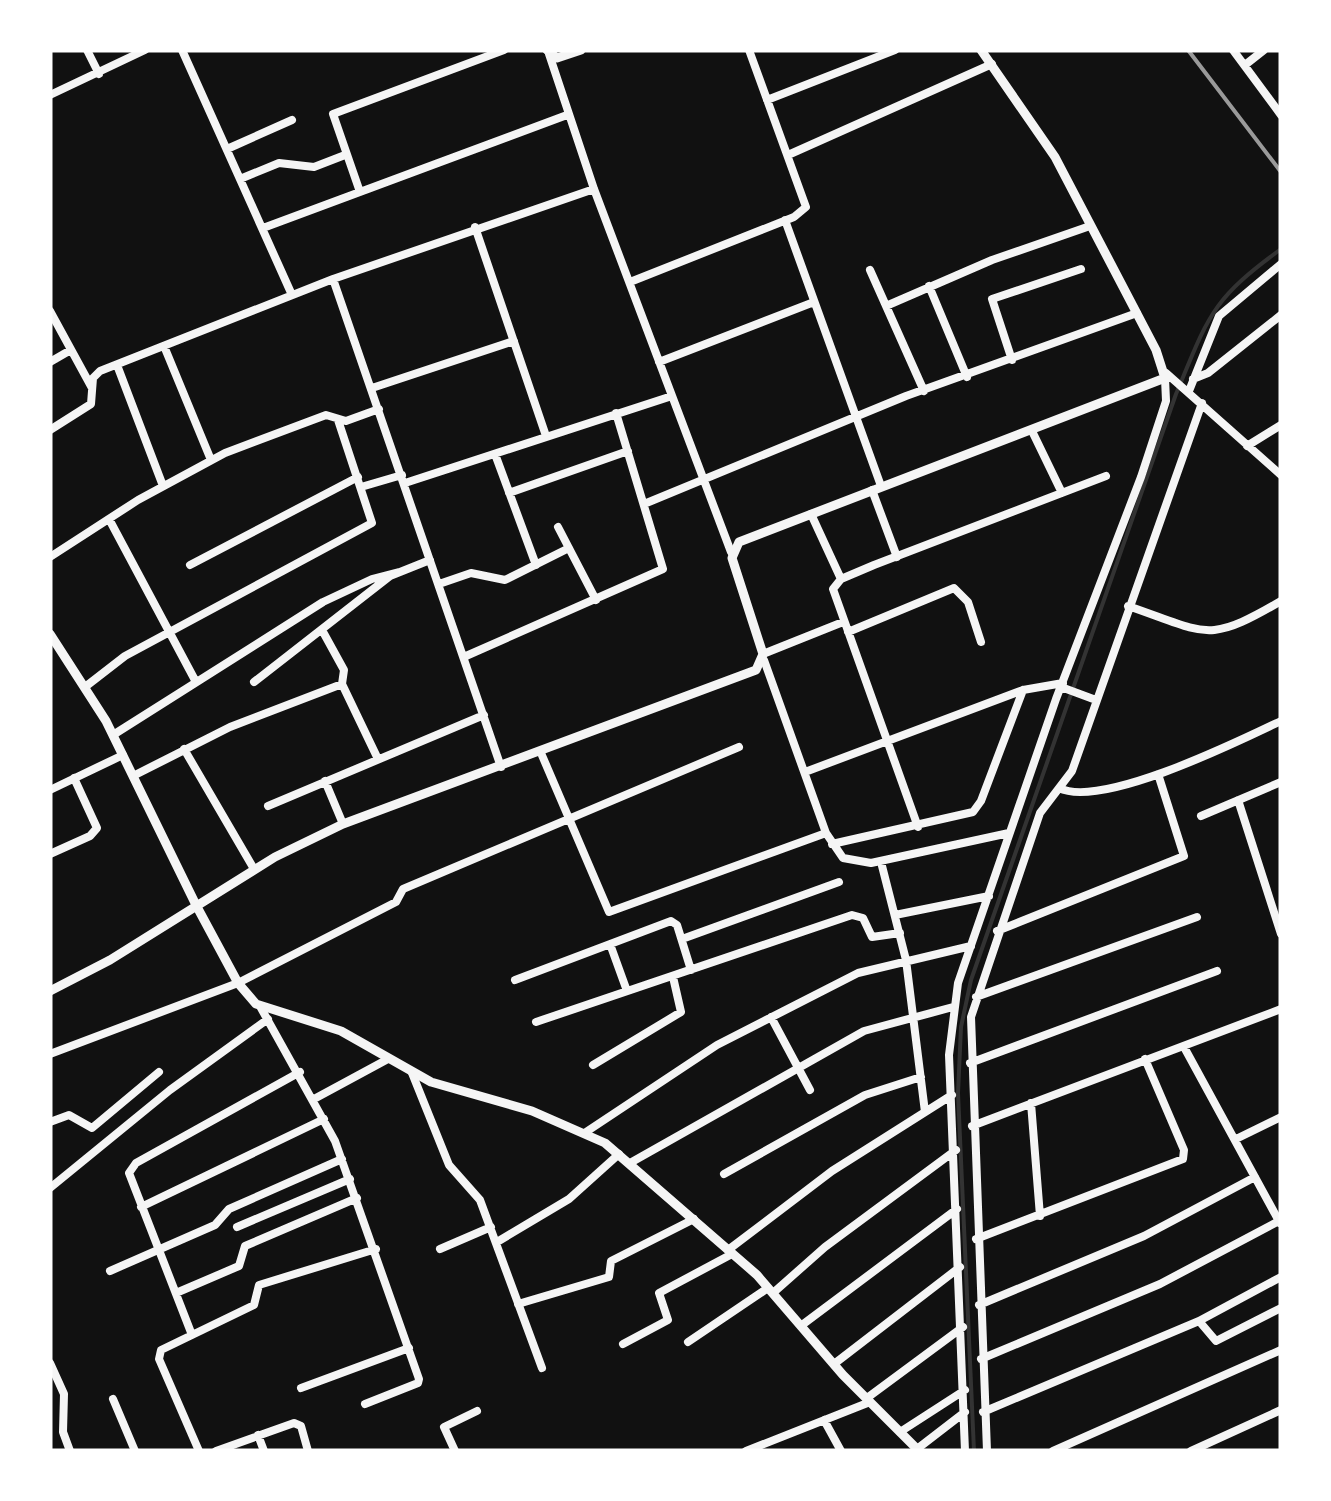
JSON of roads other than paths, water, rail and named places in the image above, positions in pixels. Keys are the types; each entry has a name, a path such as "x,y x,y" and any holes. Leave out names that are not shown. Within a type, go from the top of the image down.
{"street":[{"path":"88,50 98,74"},
{"path":"50,95 145,50"},
{"path":"182,50 292,295"},
{"path":"360,192 332,118 337,111 504,50"},
{"path":"548,52 565,57 581,50"},
{"path":"630,282 784,220 806,207 750,50"},
{"path":"768,100 896,50"},
{"path":"981,50 1055,158 1169,376 1281,475"},
{"path":"1233,50 1281,114"},
{"path":"1244,66 1264,50"},
{"path":"548,52 594,189 706,481 832,844 850,862 881,862 1009,833"},
{"path":"788,154 992,64"},
{"path":"262,228 567,115"},
{"path":"227,149 292,120"},
{"path":"240,179 279,163 314,167 345,155"},
{"path":"50,430 88,408 95,374 334,279 594,189"},
{"path":"784,220 855,418 897,556"},
{"path":"886,306 1090,226"},
{"path":"475,228 546,436"},
{"path":"1187,388 1226,306 1281,264"},
{"path":"1012,360 992,299 1082,269"},
{"path":"870,270 924,391"},
{"path":"334,279 466,656 501,768"},
{"path":"929,286 967,378"},
{"path":"659,362 814,302"},
{"path":"50,311 68,352 92,388"},
{"path":"644,504 924,391 1136,313"},
{"path":"1193,379 1208,373 1281,315"},
{"path":"372,388 514,341"},
{"path":"164,346 211,460"},
{"path":"50,362 68,352"},
{"path":"117,365 163,486"},
{"path":"731,552 739,542 1169,376"},
{"path":"965,1451 952,1095 953,1007 1009,833 1141,477 1166,401 1169,376"},
{"path":"361,487 495,454 672,396"},
{"path":"987,1451 970,1063 976,997 1040,814 1072,770 1202,403"},
{"path":"50,557 211,460 326,415 338,420 379,409"},
{"path":"466,656 663,569 616,413"},
{"path":"86,688 125,656 372,523 338,420"},
{"path":"1247,446 1281,425"},
{"path":"1032,430 1062,493"},
{"path":"509,493 628,451"},
{"path":"495,454 536,564"},
{"path":"918,827 833,596 842,579 1106,476"},
{"path":"190,565 358,477"},
{"path":"811,514 842,579"},
{"path":"110,519 196,682"},
{"path":"558,527 596,600"},
{"path":"439,584 471,574 505,580 569,548"},
{"path":"114,735 335,596 430,560"},
{"path":"254,682 398,572"},
{"path":"848,632 954,588 968,602 981,642"},
{"path":"1128,606 1186,626 1220,632 1281,601"},
{"path":"50,992 96,969 254,869 343,824 756,670 764,657 844,622"},
{"path":"322,630 344,670 342,684 378,757"},
{"path":"50,634 114,735 196,906 238,983 261,1008 300,1072 342,1159 376,1249 418,1384 366,1404"},
{"path":"50,656 61,650"},
{"path":"133,776 184,749 342,684"},
{"path":"805,772 1024,690 1064,686 1096,700"},
{"path":"832,844 963,816 978,807 1024,690"},
{"path":"268,806 484,715"},
{"path":"1058,788 1080,794 1158,774 1281,722"},
{"path":"50,1054 238,983 396,902 403,889 570,822 739,747"},
{"path":"184,749 254,869"},
{"path":"541,753 606,908 614,912 826,833"},
{"path":"50,790 123,755"},
{"path":"997,931 1184,856 1158,774"},
{"path":"50,854 90,836 97,828 74,778"},
{"path":"325,781 343,824"},
{"path":"1201,816 1281,782"},
{"path":"1238,800 1281,934"},
{"path":"881,862 906,960 925,1112"},
{"path":"682,939 839,882"},
{"path":"896,915 988,896"},
{"path":"536,1022 852,915 863,918 872,937 900,932"},
{"path":"976,997 1198,917"},
{"path":"515,980 671,921 682,939 692,970"},
{"path":"610,944 627,992"},
{"path":"586,1132 660,1080 771,1017 869,968 971,946"},
{"path":"970,1063 1217,971"},
{"path":"593,1065 682,1012 672,977"},
{"path":"630,1163 878,1025 953,1007"},
{"path":"261,1008 326,1025 412,1072 586,1132 619,1154 770,1290 834,1364 918,1450 965,1411"},
{"path":"972,1126 1281,1010"},
{"path":"771,1017 810,1090"},
{"path":"50,1188 103,1149 170,1090 268,1020"},
{"path":"981,1359 1160,1284 1280,1222 1184,1047"},
{"path":"314,1099 388,1059"},
{"path":"976,1239 1184,1156 1145,1059"},
{"path":"92,1128 159,1072"},
{"path":"192,1335 129,1179 132,1167 300,1072"},
{"path":"412,1072 449,1165 476,1194 491,1227 542,1368"},
{"path":"724,1174 864,1095 921,1078"},
{"path":"624,1344 668,1320 659,1292 730,1252 832,1172 952,1095"},
{"path":"1031,1103 1040,1216"},
{"path":"50,1122 69,1115 92,1128 103,1149"},
{"path":"1236,1138 1281,1117"},
{"path":"141,1207 324,1119"},
{"path":"688,1342 770,1290 956,1150"},
{"path":"496,1242 569,1199 619,1154"},
{"path":"110,1271 215,1225 228,1209 342,1159"},
{"path":"979,1305 1144,1236 1255,1177"},
{"path":"237,1228 350,1180"},
{"path":"176,1293 239,1266 245,1246 357,1198"},
{"path":"802,1326 957,1209"},
{"path":"518,1304 609,1277 611,1262 694,1220"},
{"path":"440,1249 491,1227"},
{"path":"198,1451 159,1359 161,1350 256,1303 259,1284 376,1249"},
{"path":"834,1364 960,1267"},
{"path":"984,1412 1199,1322 1281,1277"},
{"path":"1199,1322 1216,1341 1281,1308"},
{"path":"746,1451 868,1400 963,1327"},
{"path":"301,1388 409,1348"},
{"path":"1053,1451 1281,1350"},
{"path":"50,1363 64,1394 62,1425 70,1451"},
{"path":"900,1432 964,1390"},
{"path":"113,1400 135,1451"},
{"path":"1191,1451 1281,1410"},
{"path":"455,1451 444,1426 477,1411"},
{"path":"824,1420 841,1451"},
{"path":"216,1451 298,1424 308,1451"},
{"path":"258,1435 264,1451"}],"waterway":[{"path":"974,1451 958,1093 961,1027 971,980 1187,367 1205,327 1226,296 1281,249"}],"railway":[{"path":"1188,50 1281,172"}]}
